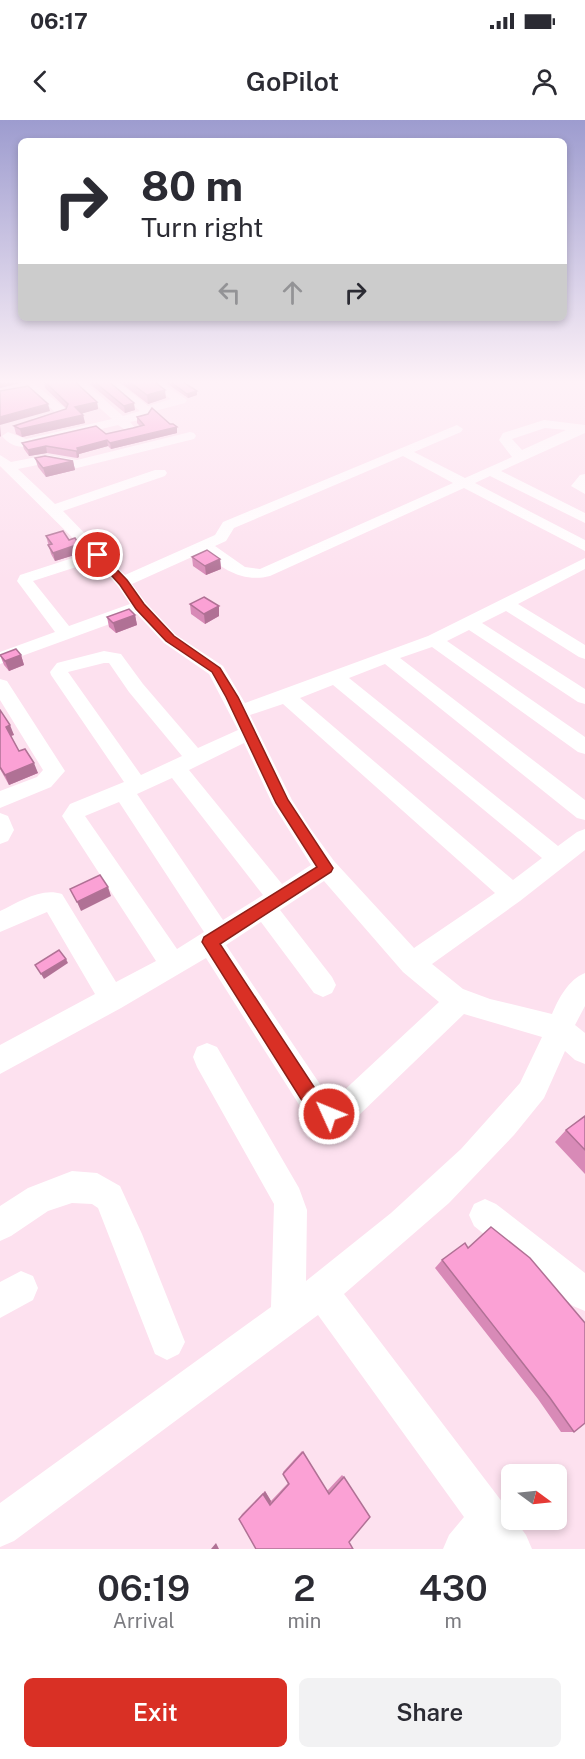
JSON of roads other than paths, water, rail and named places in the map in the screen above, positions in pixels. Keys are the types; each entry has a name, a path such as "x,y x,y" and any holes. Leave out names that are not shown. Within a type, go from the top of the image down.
{"street":[{"path":"4,463 47,459 77,464 144,447"},
{"path":"123,582 221,538 228,525 414,447"},
{"path":"511,447 520,456"},
{"path":"205,546 238,571 258,575 541,447"},
{"path":"403,451 585,546"},
{"path":"4,463 98,555 123,582 140,607 170,639 216,670 283,803 326,868 412,964 438,987 460,1000 490,1011 576,1006"},
{"path":"490,471 581,514"},
{"path":"53,510 160,473"},
{"path":"585,478 578,486 585,490"},
{"path":"66,634 25,581 26,578 98,555"},
{"path":"238,712 434,640 585,563"},
{"path":"506,604 585,653"},
{"path":"0,658 140,607"},
{"path":"470,623 585,698"},
{"path":"434,640 585,747"},
{"path":"196,759 136,688 115,658 105,657 63,667 58,672 130,788 215,939 308,1093 321,1109 329,1114 348,1106 460,1000"},
{"path":"387,657 585,812"},
{"path":"335,677 557,858"},
{"path":"0,685 55,771 44,782 0,800"},
{"path":"286,696 512,894"},
{"path":"173,965 73,816 78,810 196,759 248,733"},
{"path":"175,768 272,903 323,985"},
{"path":"0,822 3,830 0,835"},
{"path":"412,964 512,894 585,838"},
{"path":"0,1060 173,965 326,868"},
{"path":"0,922 46,901 53,901 112,999"},
{"path":"576,1006 585,1050"},
{"path":"0,1527 321,1291 391,1234 447,1184 505,1124 537,1083 576,1006"},
{"path":"207,1057 288,1199 291,1210 288,1316"},
{"path":"0,1225 39,1199 72,1187 97,1189 109,1197 126,1234 166,1342"},
{"path":"485,1215 585,1294"},
{"path":"321,1291 381,1376 512,1549"},
{"path":"463,1549 489,1517"}]}
